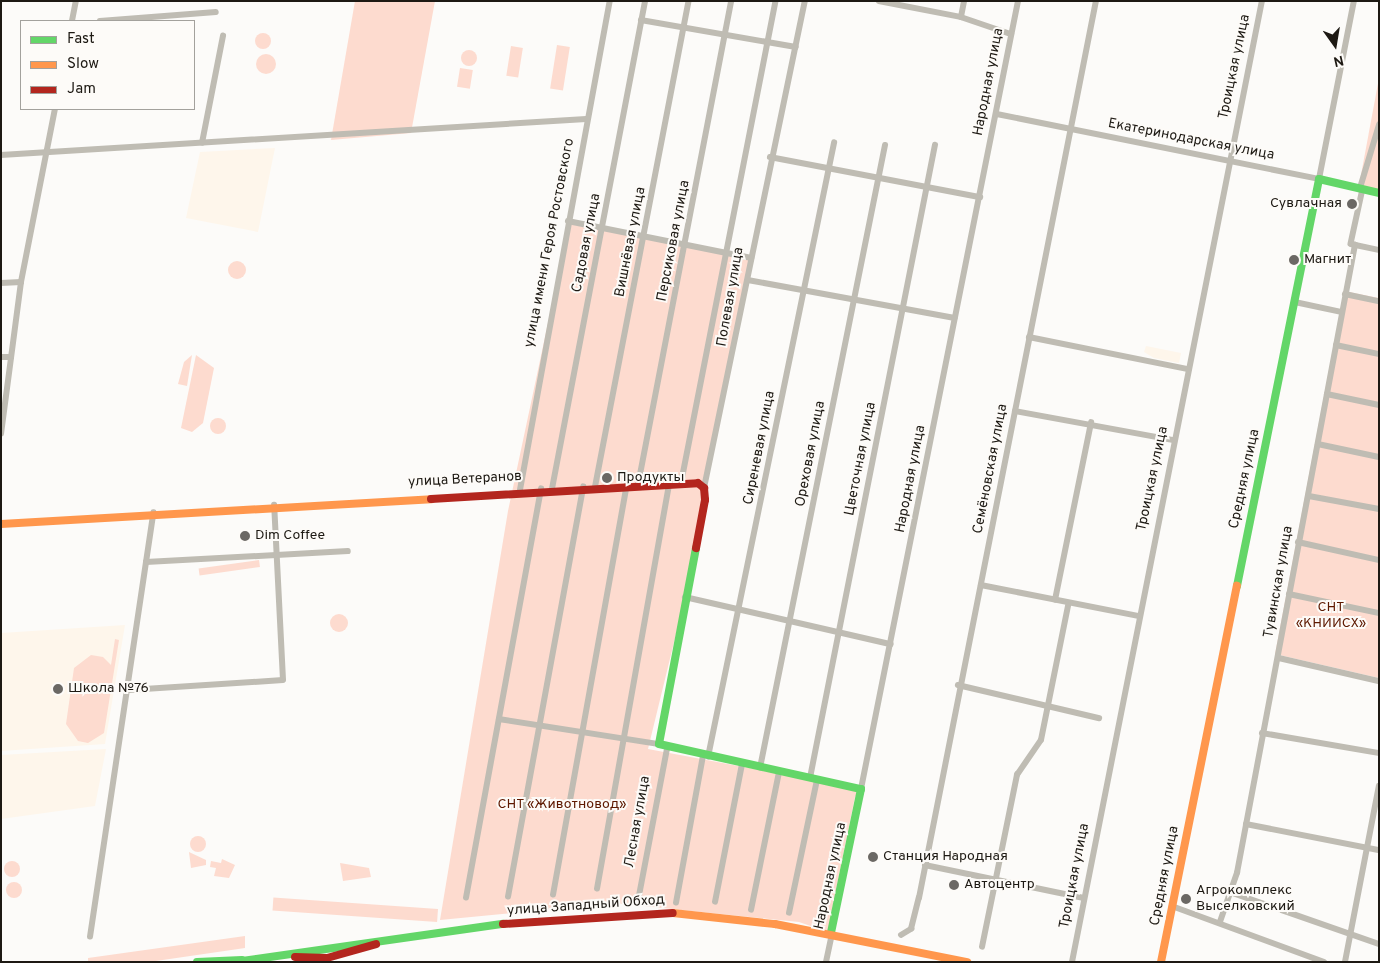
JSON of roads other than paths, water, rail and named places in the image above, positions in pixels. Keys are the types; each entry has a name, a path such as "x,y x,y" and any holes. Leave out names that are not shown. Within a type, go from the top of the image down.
{"main road":[{"name":"Екатеринодарская улица","path":"1320,178 1379,193"},
{"name":"Средняя улица","path":"1161,962 1320,178"},
{"path":"541,489 681,483 704,488"},
{"name":"Полевая улица","path":"685,597 704,488"},
{"name":"улица Ветеранов","path":"1,523 541,489"},
{"name":"улица Ветеранов","path":"1,523 541,489"},
{"path":"685,597 659,744 667,750 861,789"},
{"name":"Народная улица","path":"831,936 861,789"},
{"name":"улица Западный Обход","path":"197,962 239,961 445,931 627,914 691,915 831,936 967,962"},
{"name":"улица Западный Обход","path":"264,962 494,928 628,918 708,921 831,936 937,962"}],"street":[{"path":"72,20 76,1"},
{"name":"улица имени Героя Ростовского","path":"520,490 586,118 610,1"},
{"name":"Садовая улица","path":"552,489 645,1"},
{"name":"Вишнёвая улица","path":"595,487 645,238 689,1"},
{"name":"Персиковая улица","path":"638,485 687,246 731,1"},
{"path":"681,483 728,254 776,1"},
{"name":"Полевая улица","path":"704,488 748,280 770,157 805,1"},
{"path":"879,1 915,4 1011,34"},
{"path":"961,17 964,1"},
{"name":"Народная улица","path":"861,789 1018,1"},
{"name":"Семёновская улица","path":"901,935 911,929 925,865 958,685 981,585 1068,128 1096,1"},
{"name":"Троицкая улица","path":"1072,962 1138,616 1262,1"},
{"name":"Средняя улица","path":"1320,178 1354,1"},
{"path":"113,20 216,12"},
{"path":"641,20 796,47"},
{"path":"202,143 223,36"},
{"path":"1,434 21,282 54,110"},
{"name":"Екатеринодарская улица","path":"997,114 1320,178"},
{"path":"1,155 586,118"},
{"name":"Тувинская улица","path":"1220,922 1230,892 1246,824 1262,732 1279,658 1298,542 1309,496 1328,394 1361,189 1376,149 1379,125"},
{"name":"Сиреневая улица","path":"706,757 741,608 827,170 834,143"},
{"name":"Ореховая улица","path":"760,768 885,145"},
{"name":"Цветочная улица","path":"789,913 902,307 936,145"},
{"path":"770,157 827,170 980,197"},
{"path":"568,221 751,258"},
{"path":"1353,245 1379,250"},
{"path":"748,280 955,318"},
{"path":"1,283 21,282"},
{"path":"1345,294 1379,301"},
{"path":"1295,302 1342,312"},
{"path":"1029,338 1188,369"},
{"path":"1336,345 1379,354"},
{"path":"1,358 11,357"},
{"path":"1328,394 1379,405"},
{"path":"1015,411 1091,423 1173,440"},
{"path":"1055,600 1091,423"},
{"path":"1318,444 1379,457"},
{"path":"597,889 669,484"},
{"path":"553,895 626,485"},
{"path":"508,897 582,487"},
{"path":"466,898 541,489"},
{"path":"1309,496 1379,509"},
{"path":"128,690 282,680 274,505"},
{"path":"90,937 153,513"},
{"path":"1298,542 1379,560"},
{"path":"146,562 348,551"},
{"path":"981,585 1055,600 1068,606 1138,616"},
{"path":"1289,594 1379,613"},
{"path":"685,597 741,608 841,634 891,644"},
{"path":"982,946 1017,776 1041,740 1068,606"},
{"path":"1279,658 1379,681"},
{"path":"958,685 1099,718"},
{"path":"499,719 582,732 623,741 659,744"},
{"path":"1262,732 1379,753"},
{"name":"Лесная улица","path":"638,901 667,750"},
{"path":"676,903 706,757"},
{"path":"715,902 742,764"},
{"path":"750,910 779,772"},
{"path":"1345,962 1353,936 1379,786"},
{"path":"1246,824 1370,846 1379,850"},
{"path":"925,865 1084,898"},
{"path":"1230,892 1379,944"},
{"path":"1172,906 1220,922 1324,962"},
{"name":"Народная улица","path":"826,962 831,936"}],"place":[{"name":"Сувлачная","path":"1352,204"},
{"name":"Магнит","path":"1294,260"},
{"name":"Продукты","path":"607,478"},
{"name":"Dim Coffee","path":"245,536"},
{"name":"Школа №76","path":"58,689"},
{"name":"Станция Народная","path":"873,857"},
{"name":"Автоцентр","path":"954,885"},
{"name":"Агрокомплекс Выселковский","path":"1186,899"}],"park label":[{"name":"СНТ «КНИИСХ»","path":"1331,616"},
{"name":"СНТ «Животновод»","path":"562,805"}]}
